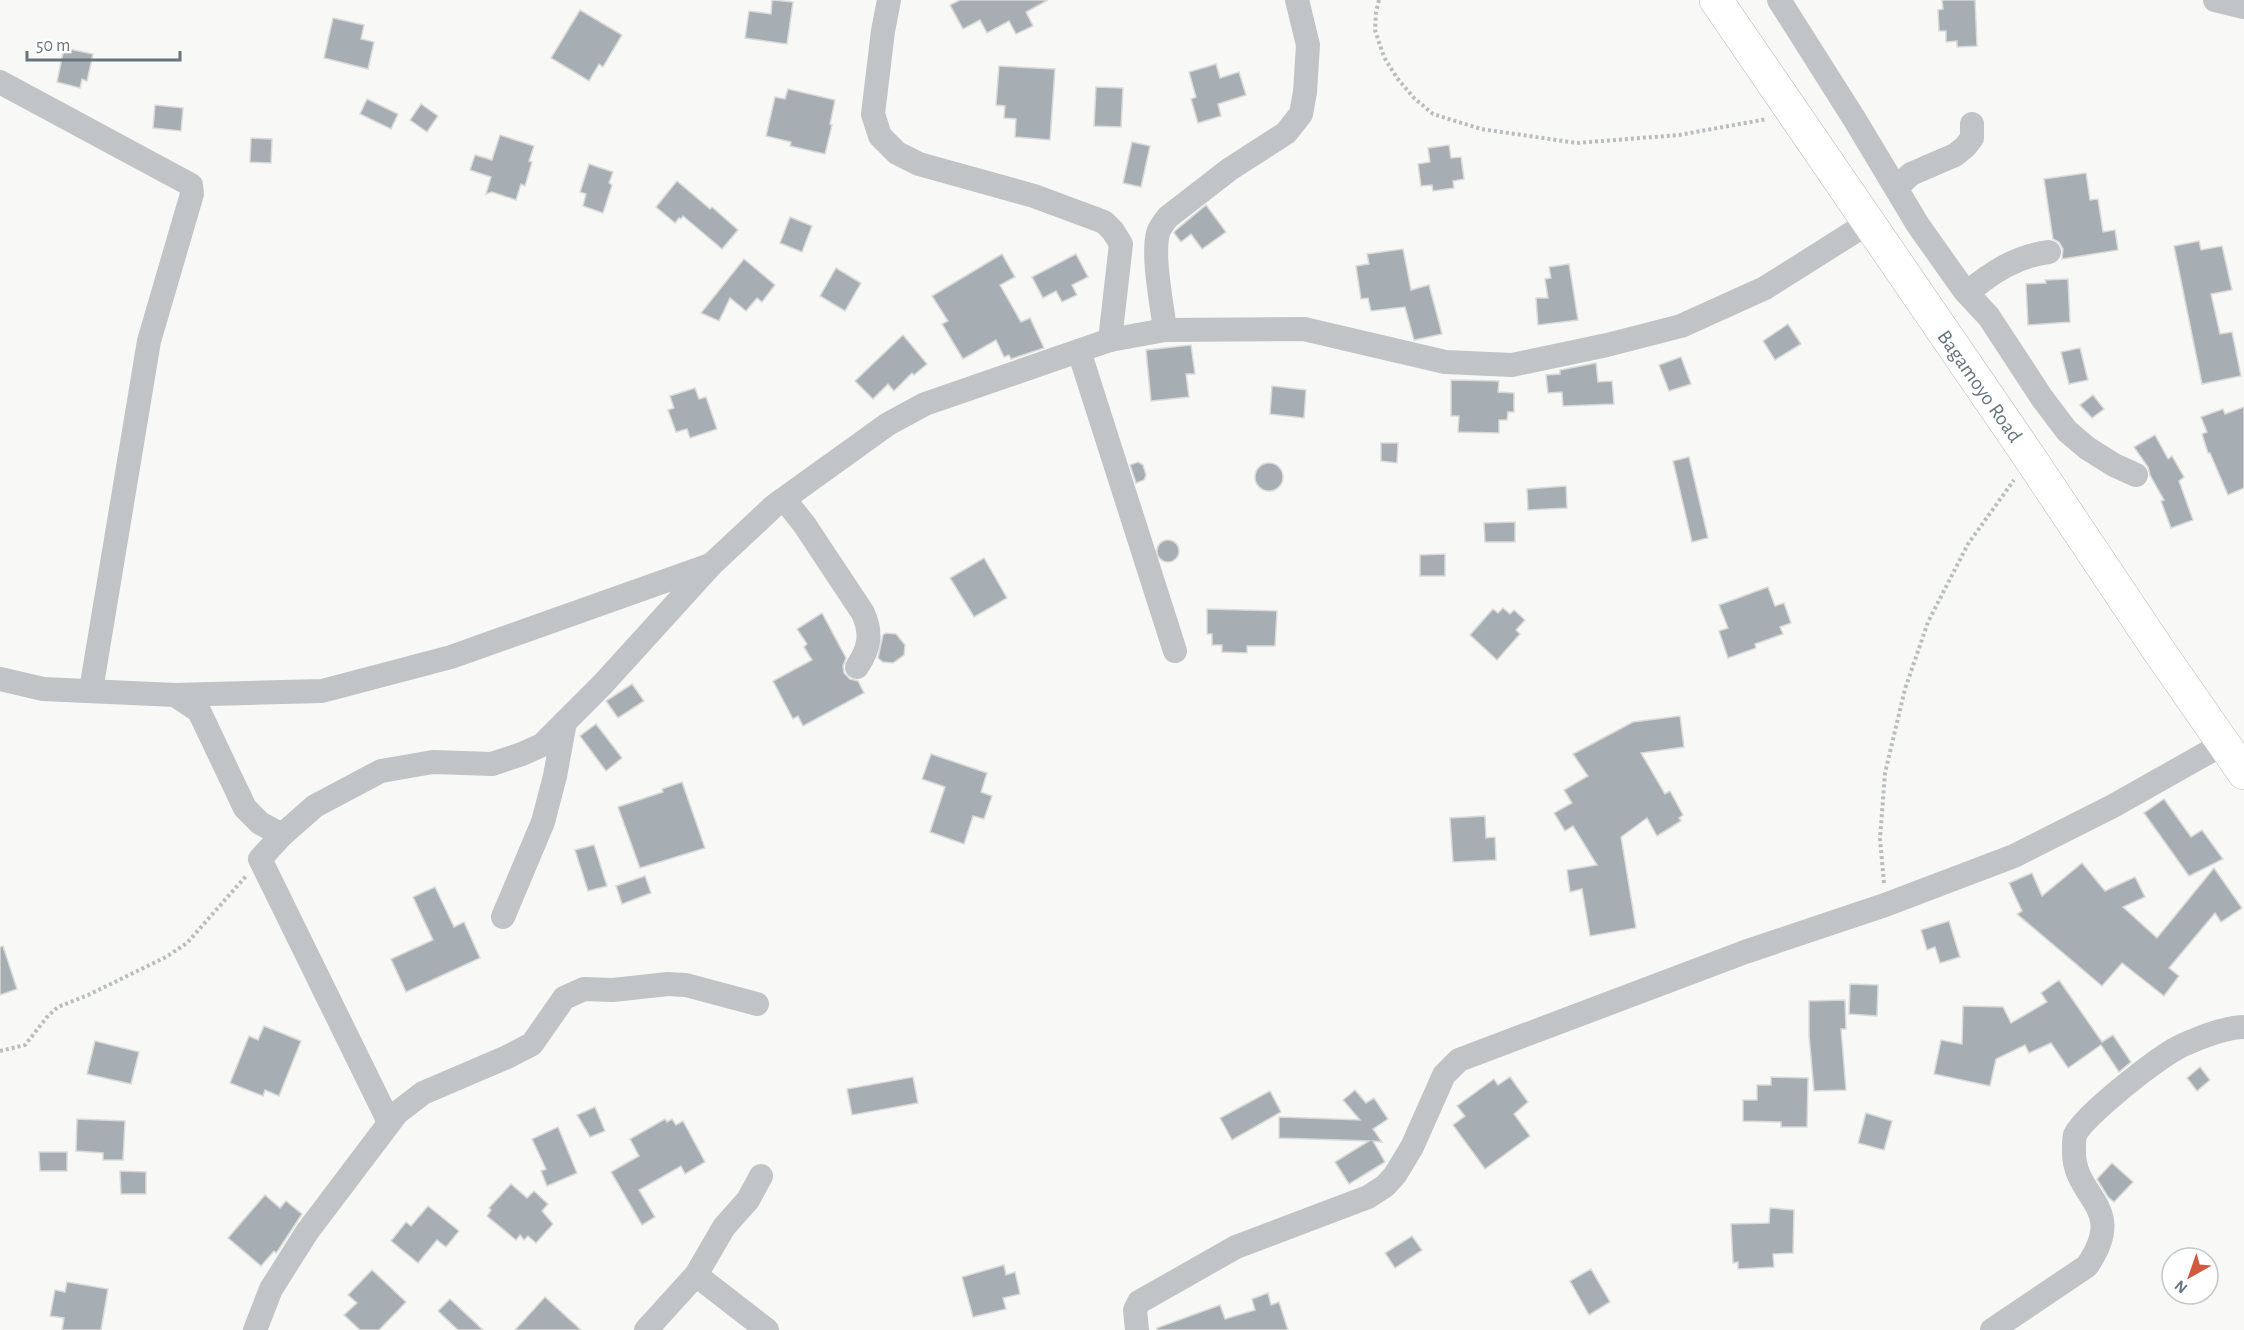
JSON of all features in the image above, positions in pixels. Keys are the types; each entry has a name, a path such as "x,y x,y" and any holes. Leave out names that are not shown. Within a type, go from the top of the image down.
{"highway":[{"name":"Bagamoyo Road","path":"1716,0 2244,773"}],"street":[{"path":"889,0 873,114 880,136 897,153 919,164 1034,196 1104,222 1121,244 1110,340"},
{"path":"1165,330 1156,252 1158,233 1162,224 1230,169 1286,133 1301,114 1308,45 1297,0"},
{"path":"1779,0 1918,225 1967,293 1989,318 2042,398 2067,431 2087,448 2114,465 2136,475"},
{"path":"2215,0 2244,7"},
{"path":"0,82 191,185 192,194 149,341 91,690"},
{"path":"1896,188 1911,174 1955,155 1965,147 1972,138 1972,124"},
{"path":"389,1122 260,859 282,835 315,806 381,771 433,762 492,764 542,745 652,632 712,564 784,499 888,424 925,404 1110,340 1165,330 1304,329 1445,362 1512,365 1607,345 1681,326 1765,288 1868,223"},
{"path":"1967,293 1993,273 2022,256 2049,252"},
{"path":"1079,351 1175,651"},
{"path":"784,499 804,524 863,613 869,626 870,636 867,648 857,667"},
{"path":"0,679 43,689 175,694 322,692 451,657 712,564"},
{"path":"175,694 199,711 245,808 260,823 282,835"},
{"path":"503,917 543,822 555,776 565,722"},
{"path":"1137,1330 1135,1310 1139,1302 1236,1247 1368,1197 1385,1186 1412,1147 1444,1075 1459,1060 1745,952 1885,905 2014,856 2113,806 2223,744"},
{"path":"255,1330 271,1289 306,1232 342,1188 389,1122 423,1093 532,1044 564,998 584,989 613,990 677,984 758,1004"},
{"path":"1992,1330 2087,1266 2097,1250 2103,1236 2103,1226 2095,1199 2074,1162 2075,1136 2098,1107 2181,1046 2234,1027 2244,1027"},
{"path":"646,1330 696,1275 724,1227 748,1200 761,1176"},
{"path":"696,1275 767,1330"}],"path":[{"path":"1380,0 1376,12 1376,30 1384,57 1396,78 1433,114 1481,129 1577,143 1679,135 1793,113"},
{"path":"1885,905 1880,839 1886,773 1905,689 1928,622 1968,544 2030,458"},
{"path":"0,1051 25,1045 58,1007 166,957 187,943 260,859"}],"building":[{"path":"772,0 793,2 787,44 745,38 749,11 771,14"},
{"path":"960,0 1048,0 1026,12 1033,26 1016,34 1009,21 987,33 980,20 963,29 950,5"},
{"path":"1942,0 1975,0 1977,46 1957,47 1957,41 1946,42 1946,31 1939,31 1938,10 1943,9"},
{"path":"580,10 622,35 603,67 599,64 589,81 551,58"},
{"path":"333,18 364,25 361,39 374,42 368,69 324,58"},
{"path":"64,48 93,54 87,81 82,79 80,88 57,82"},
{"path":"1216,64 1220,78 1239,72 1246,95 1218,104 1221,116 1198,123 1191,99 1196,97 1189,72"},
{"path":"999,66 1055,69 1050,140 1015,137 1016,119 1004,118 1005,106 996,105"},
{"path":"1096,87 1123,88 1121,127 1094,126"},
{"path":"788,89 835,100 825,154 790,146 791,142 766,136 775,97 785,99"},
{"path":"367,99 398,114 391,129 360,114"},
{"path":"421,104 438,116 427,132 410,120"},
{"path":"155,105 183,108 181,131 153,128"},
{"path":"500,135 534,146 525,186 521,184 516,200 492,192 486,194 491,177 470,170 475,155 492,160"},
{"path":"251,138 272,139 271,163 250,162"},
{"path":"1132,142 1150,146 1141,187 1123,183"},
{"path":"1449,145 1451,158 1461,157 1464,179 1453,181 1454,188 1433,191 1432,185 1421,186 1418,164 1430,162 1428,148"},
{"path":"589,164 613,172 609,183 612,185 603,213 583,206 586,194 580,192"},
{"path":"2086,173 2090,200 2098,199 2103,232 2115,230 2118,250 2062,259 2063,249 2059,242 2053,239 2044,179"},
{"path":"677,181 738,230 722,249 683,216 675,223 656,207"},
{"path":"1206,205 1226,232 1202,249 1191,234 1181,242 1174,233 1175,231"},
{"path":"790,217 812,226 802,252 780,243"},
{"path":"2199,241 2201,250 2222,246 2232,290 2211,294 2220,334 2232,332 2241,376 2202,384 2174,246"},
{"path":"1403,249 1411,290 1429,285 1442,334 1414,340 1405,307 1371,311 1368,298 1361,299 1356,266 1369,264 1367,254"},
{"path":"1002,254 1015,277 1000,285 1021,322 1030,318 1044,348 1011,359 1009,355 1004,357 996,340 963,359 942,324 948,321 932,296"},
{"path":"1076,254 1088,277 1072,285 1077,295 1062,302 1056,291 1043,298 1032,277"},
{"path":"744,259 775,285 762,302 757,298 746,311 730,298 719,321 701,313"},
{"path":"1569,264 1578,320 1538,325 1536,298 1548,298 1545,279 1551,278 1549,267"},
{"path":"836,268 861,283 845,311 820,296"},
{"path":"2068,279 2070,322 2028,325 2026,284"},
{"path":"1788,324 1801,344 1775,360 1763,341"},
{"path":"903,335 927,364 914,375 912,373 894,391 888,384 873,399 855,381"},
{"path":"1191,345 1195,374 1186,374 1189,397 1151,401 1146,350"},
{"path":"2080,348 2088,380 2069,384 2061,352"},
{"path":"1681,357 1691,384 1669,391 1659,365"},
{"path":"1596,363 1598,382 1612,381 1614,404 1563,406 1562,392 1548,393 1546,375 1560,374 1560,370"},
{"path":"1451,380 1499,381 1498,392 1514,393 1514,412 1508,412 1507,420 1499,420 1499,433 1458,432 1459,416 1451,416"},
{"path":"1272,386 1306,390 1304,418 1270,414"},
{"path":"695,388 699,399 706,397 717,429 690,438 687,429 676,432 668,410 674,408 670,396"},
{"path":"2093,395 2104,409 2092,418 2080,405"},
{"path":"2244,407 2244,488 2228,495 2210,453 2208,453 2202,434 2207,432 2201,417 2223,409 2225,414"},
{"path":"2155,435 2168,459 2172,456 2184,477 2179,481 2193,520 2171,528 2161,501 2164,500 2148,467 2134,447"},
{"path":"1381,443 1398,443 1397,463 1381,461"},
{"path":"1689,457 1708,538 1692,542 1673,461"},
{"path":"1138,462 1143,465 1146,475 1144,480 1136,483 1130,465"},
{"path":"1269,463 1279,467 1283,477 1279,487 1269,491 1259,487 1255,477 1259,467"},
{"path":"1566,486 1567,508 1528,510 1527,489"},
{"path":"1515,522 1515,542 1485,542 1484,523"},
{"path":"1164,540 1172,540 1179,547 1179,555 1172,562 1164,562 1157,555 1157,547"},
{"path":"1445,554 1445,576 1420,576 1420,555"},
{"path":"984,558 1007,598 974,617 950,578"},
{"path":"1768,587 1775,606 1784,603 1791,623 1780,627 1783,634 1755,644 1756,648 1728,658 1719,631 1728,628 1719,605"},
{"path":"1503,608 1510,614 1514,610 1525,620 1516,630 1520,634 1497,660 1470,635 1493,609 1498,613"},
{"path":"1207,609 1277,611 1275,646 1247,646 1247,653 1222,652 1222,645 1212,645 1212,634 1207,634"},
{"path":"822,613 846,658 843,666 844,673 850,679 858,681 864,693 803,726 798,716 793,719 773,681 812,660 804,647 807,644 797,629"},
{"path":"896,634 905,645 904,655 893,663 883,662 878,658 883,635"},
{"path":"632,684 644,701 618,718 606,701"},
{"path":"1680,716 1684,747 1641,753 1665,794 1670,791 1683,815 1679,818 1681,821 1657,836 1647,818 1621,837 1636,928 1590,936 1582,889 1570,892 1567,870 1597,865 1573,826 1565,831 1554,813 1572,803 1564,790 1588,776 1573,754 1633,722"},
{"path":"596,724 622,758 606,771 580,736"},
{"path":"931,754 987,773 981,792 992,796 984,819 973,816 964,844 930,832 945,787 922,779"},
{"path":"682,782 705,848 640,868 618,807 663,792 662,789"},
{"path":"2164,799 2191,837 2202,830 2223,859 2189,876 2144,813"},
{"path":"1485,816 1486,838 1495,837 1496,860 1453,862 1450,818"},
{"path":"594,845 607,886 588,891 575,850"},
{"path":"2082,863 2105,891 2135,877 2145,897 2123,907 2157,938 2214,868 2242,908 2221,922 2215,913 2169,968 2179,976 2164,996 2122,963 2102,986 2017,914 2022,911 2009,883 2032,873 2042,896"},
{"path":"645,876 651,893 622,904 616,886"},
{"path":"435,887 454,927 464,922 480,958 406,992 391,959 433,940 413,897"},
{"path":"1949,921 1960,957 1940,963 1935,947 1927,950 1921,930"},
{"path":"3,946 17,989 0,995 0,947"},
{"path":"2059,980 2102,1042 2113,1035 2131,1062 2119,1072 2101,1045 2068,1068 2051,1043 2029,1053 2025,1045 1996,1059 1990,1086 1934,1074 1941,1040 1962,1044 1963,1006 2003,1007 2011,1023 2047,1002 2041,993"},
{"path":"1850,984 1878,985 1877,1016 1849,1014"},
{"path":"1845,1000 1846,1029 1841,1029 1846,1090 1814,1091 1809,1035 1809,1001"},
{"path":"264,1026 301,1041 279,1096 265,1090 263,1096 230,1083 249,1036 258,1040"},
{"path":"95,1041 139,1052 131,1084 87,1074"},
{"path":"2200,1067 2210,1080 2197,1091 2187,1078"},
{"path":"913,1077 918,1103 852,1115 847,1089"},
{"path":"1510,1077 1528,1102 1514,1114 1530,1136 1485,1169 1453,1125 1465,1116 1457,1106 1494,1079 1498,1085"},
{"path":"1771,1077 1808,1078 1807,1127 1781,1127 1781,1122 1743,1121 1743,1100 1757,1100 1757,1085 1771,1085"},
{"path":"1355,1090 1366,1103 1374,1098 1388,1119 1373,1129 1382,1142 1373,1141 1385,1162 1349,1184 1335,1162 1369,1141 1279,1138 1279,1117 1360,1120 1343,1100"},
{"path":"1270,1091 1281,1112 1232,1140 1220,1118"},
{"path":"595,1107 605,1131 590,1137 577,1115"},
{"path":"1866,1113 1892,1121 1884,1150 1858,1143"},
{"path":"77,1119 125,1121 123,1160 103,1160 103,1153 76,1151"},
{"path":"665,1119 667,1122 672,1119 676,1125 683,1121 705,1162 685,1174 681,1166 639,1190 655,1217 642,1225 611,1172 639,1156 630,1139"},
{"path":"558,1127 577,1173 547,1186 541,1171 546,1169 532,1139"},
{"path":"39,1152 67,1152 67,1171 40,1171"},
{"path":"2112,1163 2133,1182 2114,1202 2108,1197 2097,1179"},
{"path":"120,1171 146,1172 146,1194 121,1194"},
{"path":"511,1184 527,1198 534,1191 548,1204 542,1211 553,1224 536,1243 528,1236 524,1240 520,1235 516,1240 487,1216 491,1210 489,1208"},
{"path":"265,1195 280,1208 286,1201 302,1214 276,1253 274,1251 261,1266 228,1238"},
{"path":"428,1206 459,1231 446,1247 437,1240 418,1263 391,1241 406,1222 411,1226"},
{"path":"1770,1208 1794,1210 1793,1253 1773,1254 1774,1267 1738,1269 1738,1262 1733,1263 1731,1224 1769,1223"},
{"path":"1412,1236 1422,1250 1395,1268 1385,1253"},
{"path":"1004,1265 1006,1275 1015,1272 1020,1294 1003,1298 1006,1309 973,1317 962,1277"},
{"path":"1591,1269 1610,1302 1589,1315 1570,1281"},
{"path":"372,1270 406,1302 379,1330 360,1330 344,1315 357,1303 348,1295"},
{"path":"67,1282 108,1289 101,1330 62,1330 64,1318 50,1316 55,1290 65,1292"},
{"path":"1268,1293 1271,1305 1279,1302 1288,1330 1157,1330 1157,1328 1220,1305 1225,1319 1255,1310 1252,1299"},
{"path":"545,1297 581,1330 515,1330"},
{"path":"450,1299 483,1330 458,1330 438,1311"}]}
